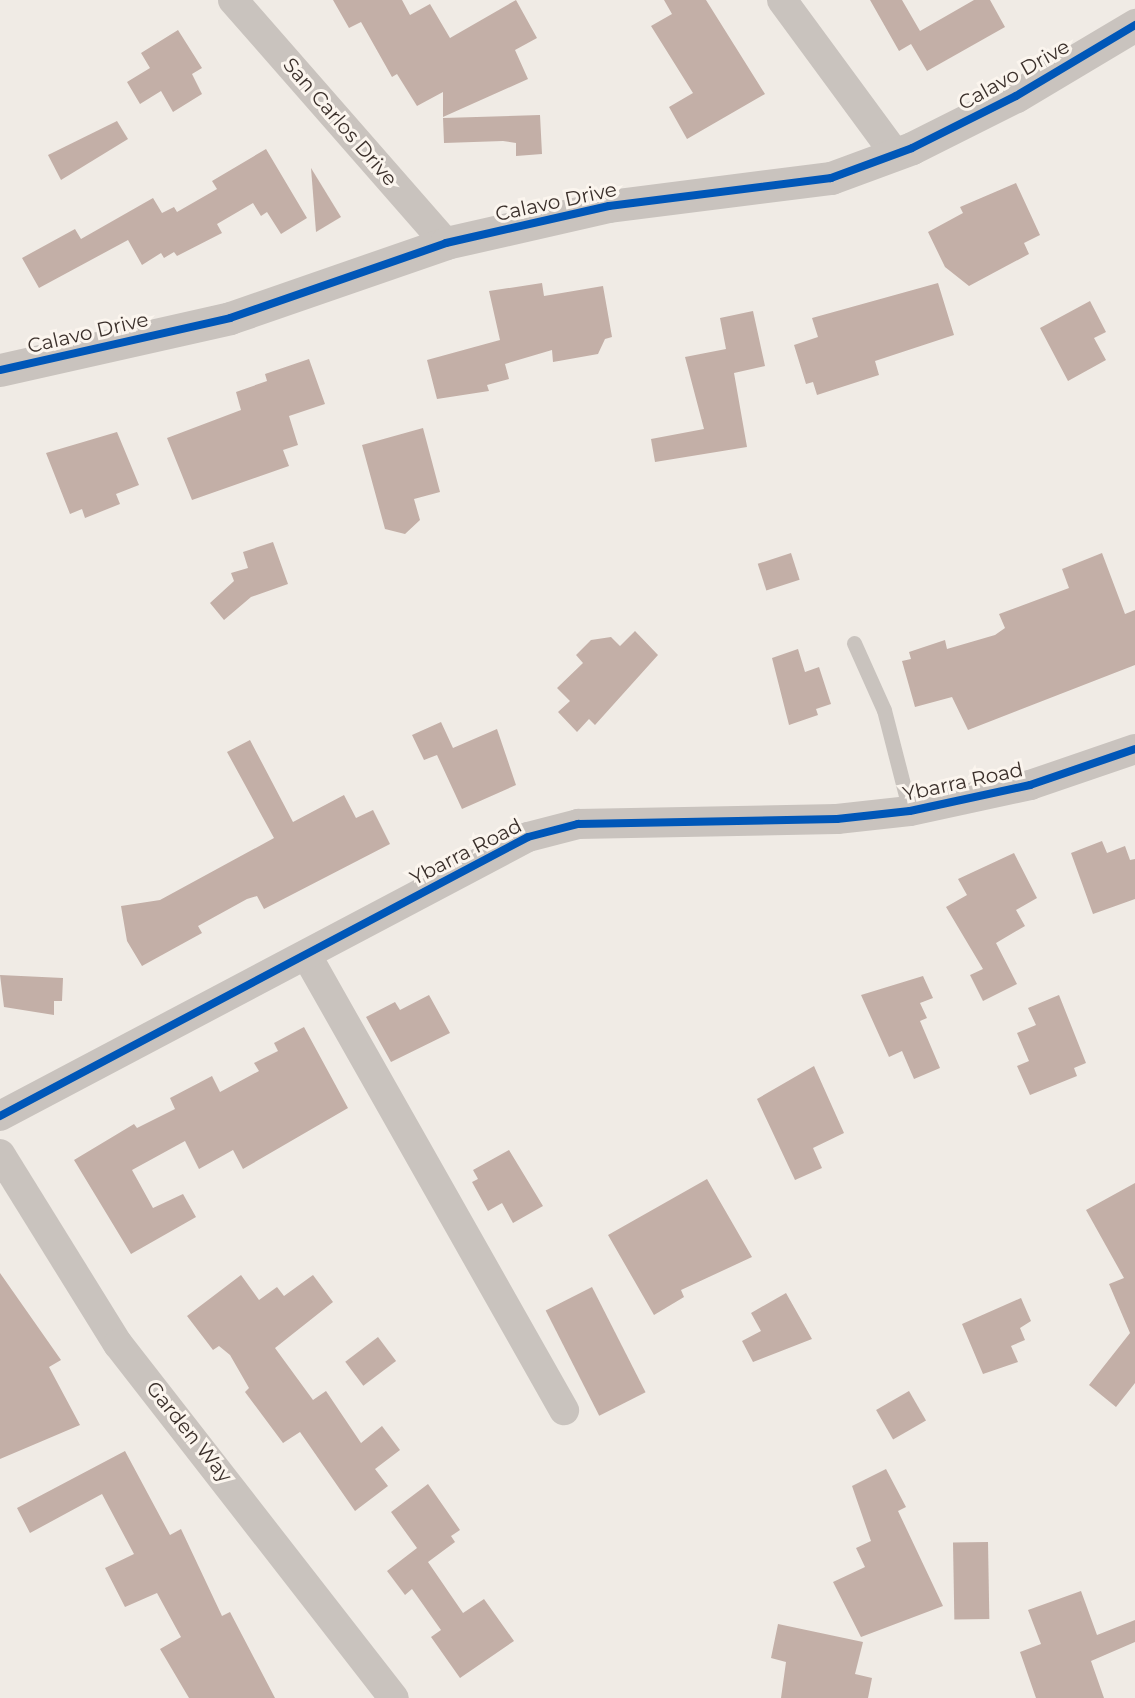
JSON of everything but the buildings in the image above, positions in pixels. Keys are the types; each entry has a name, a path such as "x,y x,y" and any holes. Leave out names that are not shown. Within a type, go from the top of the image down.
{"street":[{"name":"San Carlos Drive","path":"233,0 446,243"},
{"path":"782,0 895,154"},
{"name":"Calavo Drive","path":"0,370 230,318 446,243 609,206 831,178 895,154 1016,96 1135,25"},
{"name":"Ybarra Road","path":"0,1116 307,956 528,837 578,824 837,819 910,811 1030,785 1135,749"},
{"path":"307,956 564,1410"},
{"name":"Garden Way","path":"0,1154 118,1344 394,1698"}],"lane":[{"path":"854,643 884,710 910,811"}],"cycle path":[{"path":"0,370 230,318 446,243 609,206 831,178 912,148 1016,96 1135,25"},
{"path":"0,1116 528,837 578,824 837,819 910,811 1030,785 1135,749"}]}
